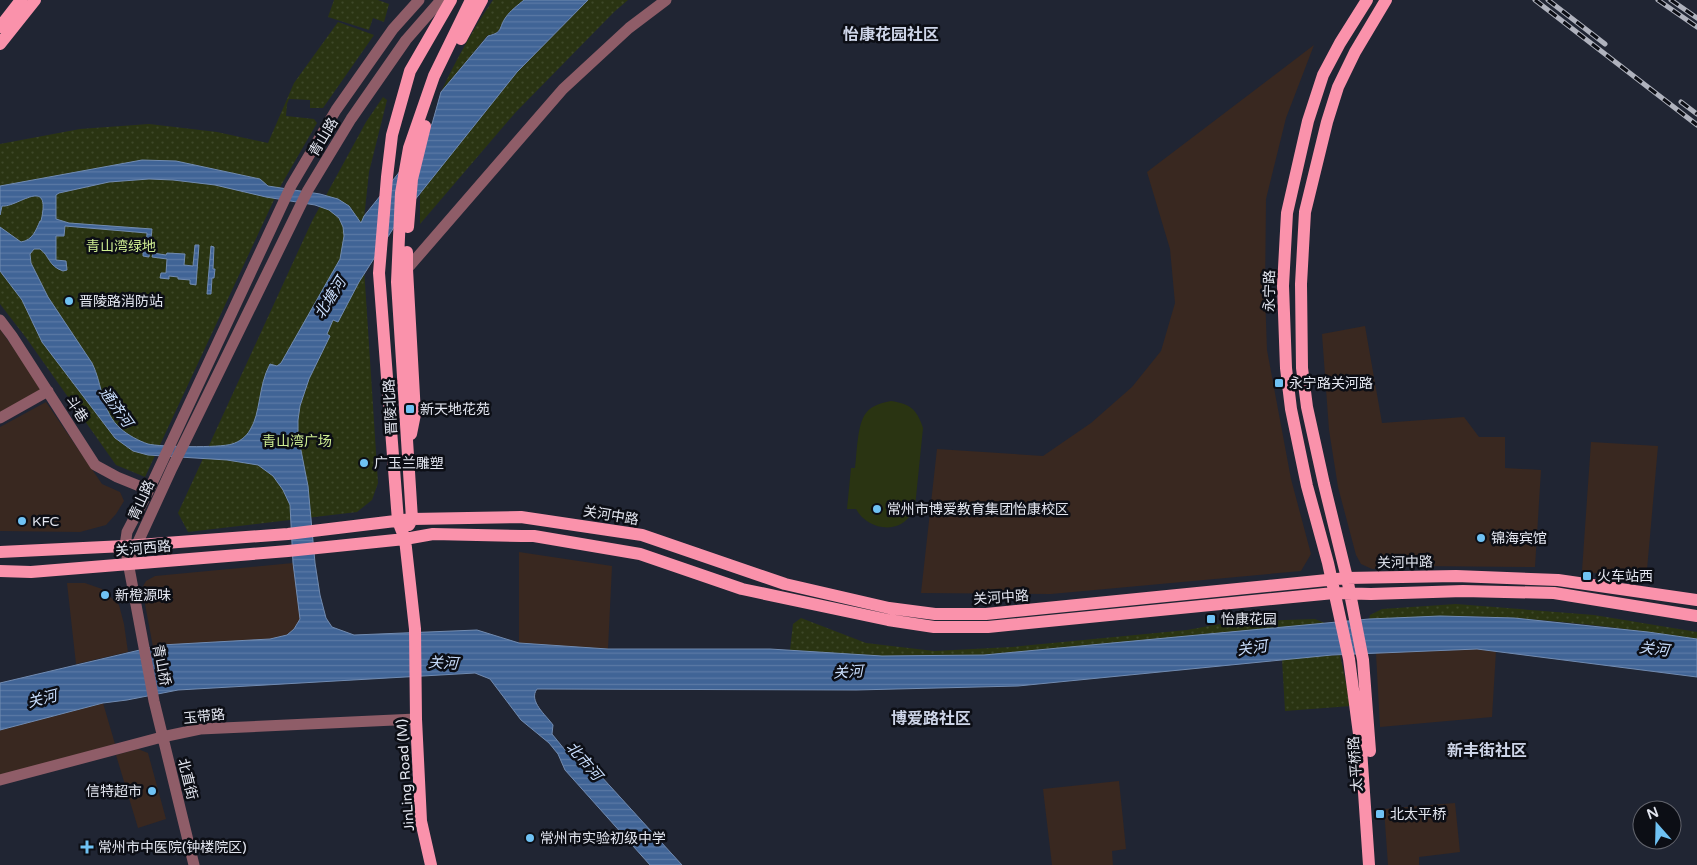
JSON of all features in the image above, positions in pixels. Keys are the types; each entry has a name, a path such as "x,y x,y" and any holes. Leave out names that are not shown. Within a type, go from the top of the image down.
{"main road":[{"path":"0,27 21,0"},
{"path":"0,44 35,0"},
{"name":"晋陵北路","path":"405,540 398,521 379,273 387,177 392,134 410,71 451,0"},
{"name":"晋陵北路","path":"405,540 412,519 397,282 404,227 402,193 409,148 434,76 471,0"},
{"path":"408,448 415,414 404,227 412,178 422,133 442,76 482,0"},
{"name":"永宁路","path":"1334,593 1328,563 1307,486 1291,409 1286,368 1282,286 1288,213 1308,121 1323,75 1340,43 1367,0"},
{"path":"1349,593 1309,417 1302,368 1301,284 1305,212 1327,122 1338,87 1355,52 1386,0"},
{"name":"关河中路","path":"317,531 412,519 521,517 642,535 786,584 889,608 935,614 986,614 1347,578 1456,576 1558,580 1697,600"},
{"name":"关河西路","path":"0,552 131,545 317,531"},
{"name":"关河中路","path":"319,548 405,540 433,534 534,536 640,554 742,588 888,620 934,627 988,627 1334,593 1463,590 1554,593 1697,616"},
{"name":"JinLing Road (M)","path":"405,540 415,629 416,719 421,821 431,865"},
{"name":"关河西路","path":"0,571 31,572 319,548"},
{"path":"1334,593 1349,659 1361,749 1369,865"},
{"name":"太平桥路","path":"1349,593 1363,660 1377,865"}],"street":[{"name":"青山路","path":"131,545 127,532 161,465 291,186 336,110 393,29 419,0"},
{"name":"青山路","path":"129,564 131,545 185,443 308,190 350,119 406,40 442,0"},
{"path":"406,269 563,89 629,28 666,0"},
{"name":"斗巷","path":"0,320 95,465 116,477 149,490"},
{"path":"0,418 48,391"},
{"name":"青山桥","path":"129,564 140,634 154,701"},
{"name":"北直街","path":"154,701 194,865"},
{"name":"玉带路","path":"0,780 162,737 200,730 416,719"}],"shaded area":[{"path":"1314,45 1286,118 1266,199 1265,294 1267,350 1291,479 1311,554 1301,571 1051,594 921,593 937,449 1043,456 1091,423 1132,387 1161,351 1175,303 1170,249 1147,172"},
{"path":"1365,326 1382,423 1464,417 1479,437 1505,437 1505,468 1541,470 1535,567 1415,566 1372,569 1361,564 1356,555 1338,487 1329,430 1322,334"},
{"path":"0,329 42,389 0,413"},
{"path":"46,402 102,484 120,492 124,501 106,525 80,532 0,531 0,427"},
{"path":"1591,442 1658,446 1646,581 1582,571"},
{"path":"519,552 612,566 608,649 519,643"},
{"path":"293,563 300,619 294,629 287,635 270,639 153,647 142,588 146,581 155,576"},
{"path":"67,583 85,583 102,589 119,605 128,652 76,664"},
{"path":"1477,649 1496,651 1492,717 1380,727 1376,653"},
{"path":"103,703 115,744 0,776 0,730"},
{"path":"138,749 148,753 166,819 138,828 116,755"},
{"path":"1119,781 1126,849 1112,851 1113,865 1052,865 1043,789"},
{"path":"1455,803 1460,852 1419,857 1419,865 1388,865 1384,809"}],"green space":[{"path":"334,0 378,0 389,4 384,22 373,18 369,30 328,17"},
{"path":"493,0 524,0 508,15 498,31 487,36 441,92 465,45"},
{"path":"588,0 628,0 515,113 420,224 420,194 517,72"},
{"name":"青山湾绿地","path":"338,22 374,35 323,108 310,108 310,100 289,99 286,116 314,119 317,123 280,187 145,477 116,465 0,304 0,144 80,129 149,124 217,132 268,143 294,83"},
{"name":"青山湾广场","path":"383,97 387,100 369,172 362,237 378,483 372,500 357,512 188,532 178,513 312,221 366,122"},
{"path":"891,401 912,408 923,428 915,507 903,523 896,526 881,527 867,521 856,509 847,509 851,468 855,468 859,432 863,418 871,408"},
{"path":"1456,604 1594,615 1697,632 1697,639 1606,627 1514,618 1460,616 1369,619 1370,615 1382,609"},
{"path":"801,618 866,643 934,651 1012,647 1187,630 1231,622 1315,619 1325,623 984,655 882,656 790,650 793,624"},
{"path":"1340,655 1351,706 1285,711 1282,659"}],"water":[{"path":"524,0 588,0 517,72 398,221 359,282 338,322 333,320 327,334 330,336 309,379 300,406 298,435 308,486 315,563 326,618 332,627 354,635 477,630 519,643 608,649 770,649 882,656 984,655 1369,619 1440,616 1514,618 1697,639 1697,677 1477,649 1332,655 1018,686 856,690 537,689 535,694 536,703 553,725 552,734 565,750 579,752 682,865 650,865 565,770 558,754 549,743 521,720 490,679 475,673 178,690 103,703 0,730 0,683 161,645 270,639 287,635 294,629 300,619 293,563 290,505 283,490 273,476 258,465 227,460 148,455 133,451 115,438 42,342 22,300 0,271 0,227 21,242 25,241 34,234 41,221 43,207 42,199 37,196 31,197 2,206 0,215 0,186 142,160 176,161 260,179 268,186 320,194 338,199 349,206 361,223 364,216 401,170 432,124 441,92 488,36 499,31 512,10","holes":["149,179 215,185 266,197 315,205 329,210 339,218 343,227 344,236 340,259 281,363 277,366 270,364 263,381 254,423 250,430 242,439 232,444 203,447 155,445 137,440 121,429 114,422 106,406 92,363 48,297 31,263 30,254 34,249 40,249 54,266 63,271 67,270 66,261 56,260 56,236 64,236 65,226 147,233 146,249 143,249 143,256 149,257 152,229 69,223 56,219 56,195 109,182"]},
{"path":"195,245 199,245 196,285 190,284 190,280 178,279 178,277 160,278 161,273 166,273 167,259 152,257 153,253 166,255 167,253 185,254 184,265 193,266"},
{"path":"211,246 214,247 213,269 215,269 214,278 212,278 211,294 207,294"}],"railway":[{"path":"1535,0 1697,125"},
{"path":"1548,0 1605,44"},
{"path":"1658,0 1697,27"},
{"path":"1671,0 1697,18"},
{"path":"1681,102 1697,114"}],"place":[{"name":"晋陵路消防站","path":"69,301"},
{"name":"永宁路关河路","path":"1279,383"},
{"name":"新天地花苑","path":"410,409"},
{"name":"广玉兰雕塑","path":"364,463"},
{"name":"常州市博爱教育集团怡康校区","path":"877,509"},
{"name":"KFC","path":"22,521"},
{"name":"锦海宾馆","path":"1481,538"},
{"name":"火车站西","path":"1587,576"},
{"name":"新橙源味","path":"105,595"},
{"name":"怡康花园","path":"1211,619"},
{"name":"信特超市","path":"152,791"},
{"name":"北太平桥","path":"1380,814"},
{"name":"常州市实验初级中学","path":"530,838"},
{"name":"常州市中医院(钟楼院区)","path":"87,847"}],"district":[{"name":"怡康花园社区","path":"891,34"},
{"name":"博爱路社区","path":"931,718"},
{"name":"新丰街社区","path":"1487,750"}],"water label":[{"name":"北塘河","path":"330,298"},
{"name":"通济河","path":"116,407"},
{"name":"关河","path":"1252,648"},
{"name":"关河","path":"1654,649"},
{"name":"关河","path":"443,663"},
{"name":"关河","path":"848,672"},
{"name":"关河","path":"42,699"},
{"name":"北市河","path":"584,761"}]}
